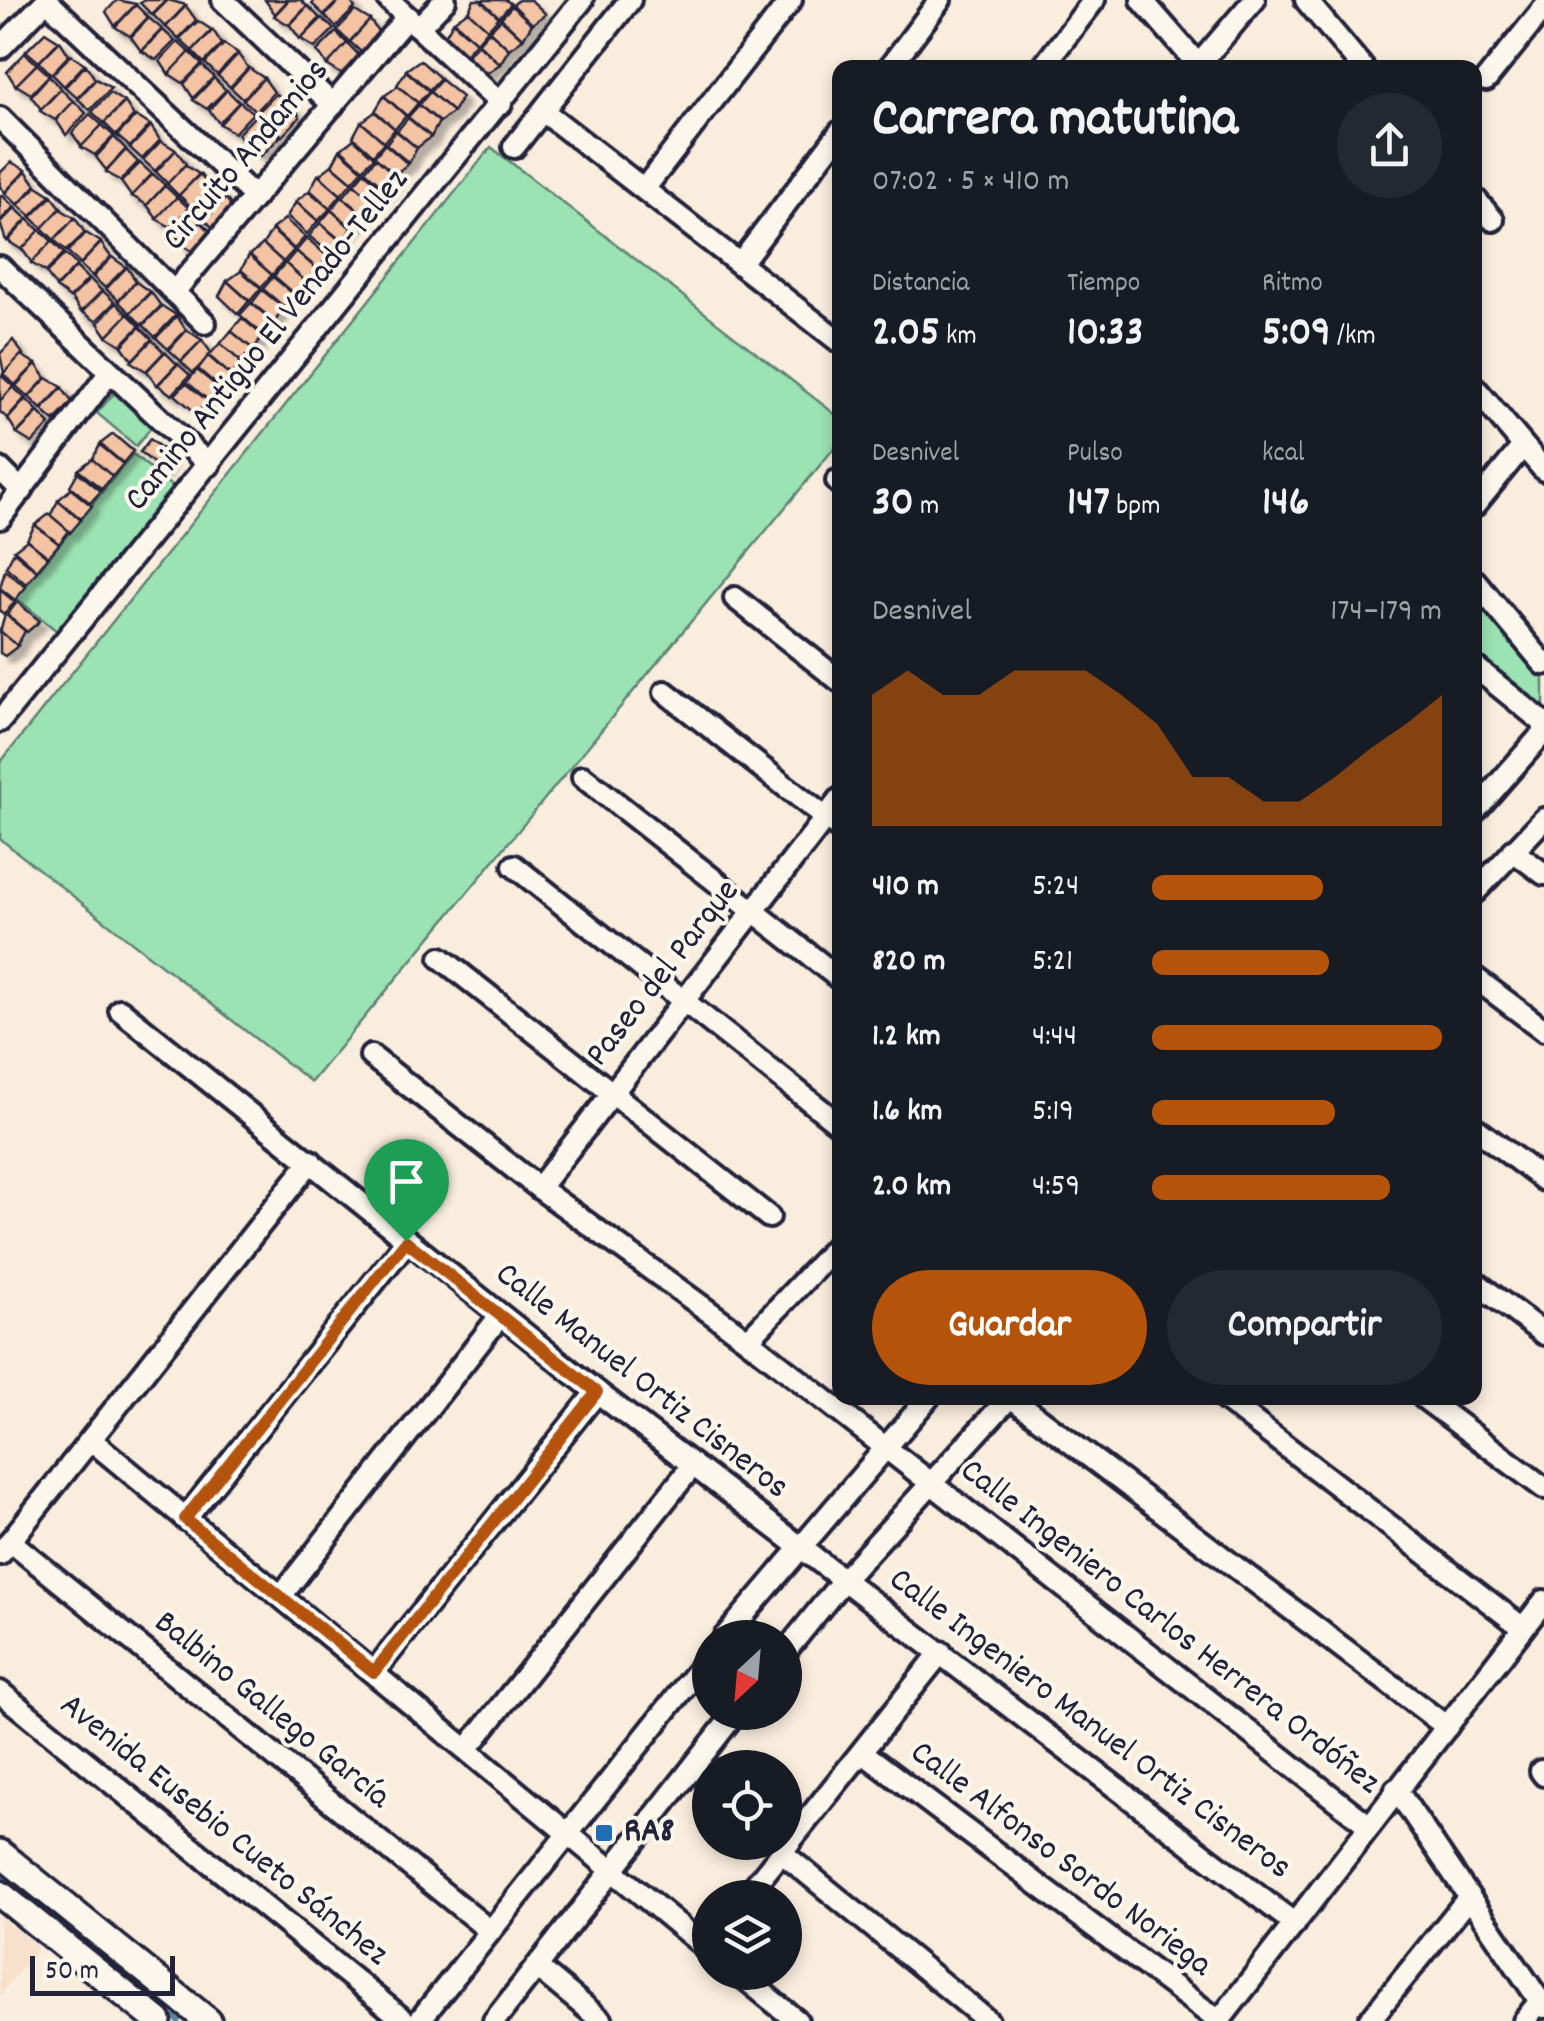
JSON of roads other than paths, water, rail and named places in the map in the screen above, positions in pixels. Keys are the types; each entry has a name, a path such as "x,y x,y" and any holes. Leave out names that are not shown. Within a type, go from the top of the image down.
{"main road":[{"path":"0,1853 208,2021"},
{"path":"0,1894 158,2021"}],"street":[{"path":"0,48 46,0 255,197"},
{"path":"223,0 333,106"},
{"path":"389,0 501,104"},
{"name":"Circuito Andamios","path":"174,292 333,106 413,22 445,0"},
{"name":"Camino Antiguo El Venado-Tellez","path":"0,720 582,0"},
{"path":"514,148 630,0"},
{"path":"644,189 790,0"},
{"path":"895,60 940,0"},
{"path":"1048,60 1094,0"},
{"path":"1142,0 1193,60"},
{"path":"1203,60 1254,0"},
{"path":"1306,0 1357,60"},
{"path":"1486,80 1544,8"},
{"path":"543,111 832,333"},
{"name":"Circuito Andamios","path":"0,118 204,323"},
{"path":"740,264 832,143"},
{"path":"1482,207 1493,220"},
{"path":"0,267 209,465"},
{"path":"0,518 110,372"},
{"path":"1482,396 1544,470"},
{"path":"1482,497 1524,446"},
{"path":"0,470 22,491"},
{"path":"1482,589 1544,664"},
{"path":"735,598 832,675"},
{"path":"1482,674 1544,723"},
{"path":"665,692 832,822"},
{"path":"1482,803 1544,732"},
{"path":"583,777 832,973"},
{"path":"1482,885 1544,820"},
{"name":"Paseo del Parque","path":"539,1188 753,911 832,824"},
{"path":"1514,851 1544,874"},
{"path":"514,866 832,1119"},
{"path":"441,958 770,1217"},
{"path":"1482,983 1544,1030"},
{"name":"Calle Manuel Ortiz Cisneros","path":"120,1010 500,1316 844,1578"},
{"name":"Calle Ingeniero Carlos Herrera Ordóñez","path":"371,1056 539,1188 748,1340 1368,1824"},
{"path":"1482,1133 1544,1180"},
{"path":"5,1548 312,1161"},
{"path":"185,1519 406,1241"},
{"path":"748,1340 832,1256"},
{"path":"1482,1287 1544,1334"},
{"path":"281,1596 500,1316"},
{"path":"374,1672 597,1392"},
{"path":"738,1620 799,1544 922,1405"},
{"path":"802,1631 929,1483 1004,1405"},
{"path":"1020,1405 1447,1727"},
{"path":"1232,1405 1522,1628"},
{"path":"1433,1405 1544,1488"},
{"path":"90,1440 692,1933"},
{"path":"468,1748 693,1465"},
{"name":"Balbino Gallego García","path":"5,1548 490,1931"},
{"name":"Calle Ingeniero Manuel Ortiz Cisneros","path":"844,1578 1295,1924"},
{"path":"1219,2021 1544,1601"},
{"path":"802,1826 941,1652"},
{"path":"419,2021 692,1677"},
{"name":"Avenida Eusebio Cueto Sánchez","path":"0,1692 404,2021"},
{"path":"494,2021 721,1730"},
{"name":"Calle Alfonso Sordo Noriega","path":"862,1752 1219,2021"},
{"path":"1396,1789 1542,2004 1524,2021"},
{"path":"760,1880 775,1860"},
{"path":"791,1860 988,2021"},
{"path":"1370,2021 1469,1897"},
{"path":"537,1967 602,2021"},
{"path":"759,1990 797,2021"}],"waterway":[{"path":"0,1876 178,2021"}],"place":[{"name":"RA8","path":"604,1833"}]}
